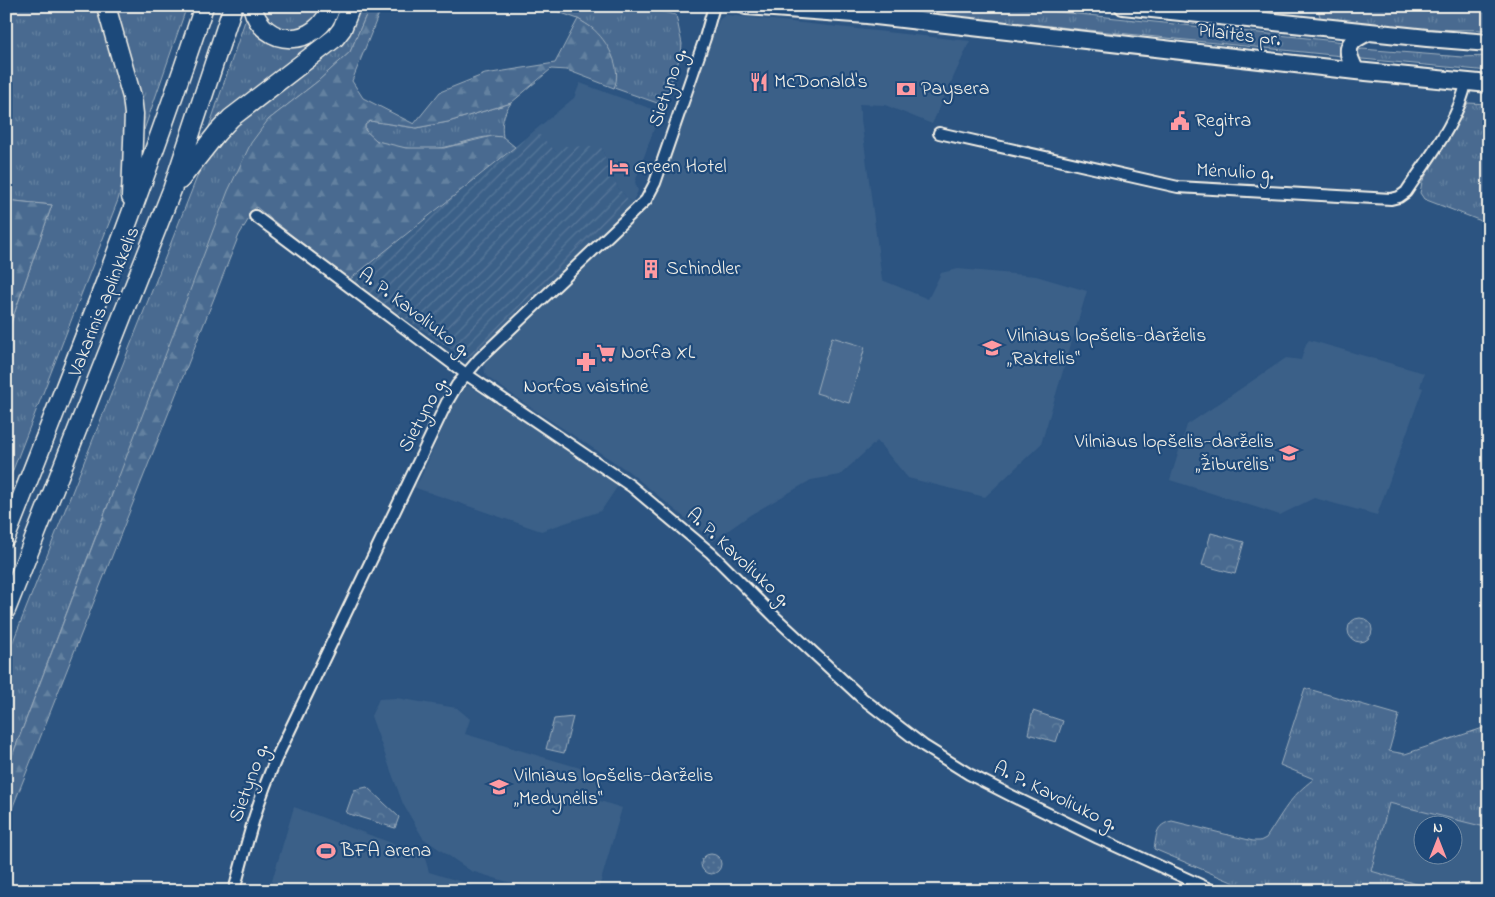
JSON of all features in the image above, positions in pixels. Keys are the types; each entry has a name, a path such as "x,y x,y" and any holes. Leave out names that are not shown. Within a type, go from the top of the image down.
{"highway":[{"path":"106,6 128,80 134,114 130,214"},
{"name":"Vakarinis aplinkkelis","path":"6,537 88,330 182,73 204,6"},
{"name":"Vakarinis aplinkkelis","path":"6,610 172,190 233,6"},
{"path":"252,6 257,19 264,27 282,38 292,38 303,37 318,29 325,22 331,6"},
{"path":"172,190 231,118 335,38 342,29 351,6"}],"main road":[{"name":"Pilaitės pr.","path":"746,6 867,14 1356,71 1489,84"},
{"name":"Pilaitės pr.","path":"1123,6 1489,43"},
{"path":"1356,71 1349,58 1348,51 1350,45 1356,38 1369,32"}],"street":[{"name":"Sietyno g.","path":"234,891 262,790 447,402 466,374 488,349 646,200 655,183 706,36 714,6"},
{"name":"Mėnulio g.","path":"939,133 1178,187 1391,199 1399,197 1406,192 1442,137 1464,94 1466,82"},
{"name":"A. P. Kavoliuko g.","path":"255,216 466,374 605,468 670,518 711,553 783,625 862,698 924,746 969,774 1012,796 1214,891"}],"shaded area":[{"path":"726,15 970,41 932,124 885,105 859,104 882,280 928,299 941,273 958,269 1036,276 1087,291 1041,444 985,497 908,478 877,441 840,475 811,480 750,515 713,541 628,471 487,377 484,365 491,353 645,209 653,197 664,172 719,20"},
{"path":"580,83 660,112 635,182 638,191 632,203 618,188 601,147 556,152 540,136 528,136 574,98"},
{"path":"540,135 556,152 563,146 601,147 618,188 632,203 625,213 471,357 465,359 349,280 528,136"},
{"name":"Vilniaus lopšelis-darželis „Žiburėlis“","path":"1309,340 1424,373 1420,387 1423,388 1377,515 1314,498 1280,515 1170,480 1187,425 1286,358 1301,360"},
{"path":"465,385 471,387 619,484 601,511 541,531 413,487 420,479 460,389"},
{"name":"Vilniaus lopšelis-darželis „Medynėlis“","path":"396,698 457,708 470,719 465,734 604,775 597,800 622,808 598,891 538,891 471,871 423,838 403,804 371,716 379,699"},
{"path":"1389,803 1433,814 1412,814 1412,864 1462,864 1462,821 1489,828 1489,891 1441,891 1371,871"},
{"path":"294,807 424,855 429,872 491,891 269,891"}],"green space":[{"path":"6,6 98,6 126,101 128,120 123,180 118,200 6,488 6,337 52,205 6,200"},
{"path":"114,6 187,6 144,130 137,83"},
{"path":"259,6 325,6 324,11 303,29 285,31 266,20"},
{"path":"340,6 343,6 333,29 230,108 208,130 245,21 248,20 263,38 331,23"},
{"path":"360,6 370,6 350,52 318,81 268,120 105,512 6,772 6,659 199,172 209,154 233,126 345,38 353,25"},
{"path":"370,6 382,6 352,81 363,98 414,124 440,92 485,74 555,63 578,19 598,33 608,47 615,63 616,80 614,88 567,70 551,69 511,103 448,122 416,128 370,121 365,125 365,130 377,141 406,148 444,148 492,136 503,137 515,147 349,280 256,207 239,235 6,824 6,772 228,191 251,143 268,120 318,81 350,52"},
{"path":"542,6 636,6 676,15 682,44 681,54 663,105 614,88 616,74 592,28 578,19"},
{"path":"854,6 1002,6 1345,42 1342,56"},
{"path":"1317,6 1479,6 1489,8 1489,30 1403,29 1321,20"},
{"path":"1362,49 1462,57 1489,56 1489,71 1362,59 1358,57 1357,51"},
{"path":"511,103 503,119 503,137 474,139 446,147 420,149 383,143 376,140 365,130 365,125 370,121 416,128 448,122"},
{"path":"1468,103 1489,104 1489,224 1424,199 1420,193 1422,182"},
{"path":"6,200 52,205 6,337"},
{"path":"832,337 865,347 849,403 816,393"},
{"path":"1211,533 1244,542 1235,574 1202,565"},
{"path":"1360,618 1368,622 1372,630 1368,638 1360,642 1352,638 1348,630 1352,622"},
{"path":"1305,688 1399,715 1389,751 1405,754 1489,726 1489,828 1462,821 1462,814 1433,814 1389,803 1371,871 1441,891 1253,891 1154,849 1158,831 1162,825 1172,821 1253,841 1260,841 1266,838 1292,799 1314,779 1280,765"},
{"path":"1033,711 1063,721 1056,742 1028,734"},
{"path":"573,717 564,753 546,749 554,719"},
{"path":"367,787 399,817 395,828 346,813 354,790"},
{"path":"711,854 718,857 721,864 718,871 711,874 704,871 701,864 704,857"}],"place":[{"name":"McDonald's","path":"759,82"},
{"name":"Paysera","path":"906,89"},
{"name":"Regitra","path":"1180,121"},
{"name":"Green Hotel","path":"619,167"},
{"name":"Schindler","path":"651,269"},
{"name":"Vilniaus lopšelis-darželis „Raktelis“","path":"992,348"},
{"name":"Norfa XL","path":"606,353"},
{"name":"Norfos vaistinė","path":"586,362"},
{"name":"Vilniaus lopšelis-darželis „Žiburėlis“","path":"1289,453"},
{"name":"Vilniaus lopšelis-darželis „Medynėlis“","path":"499,787"},
{"name":"BFA arena","path":"326,851"}]}
